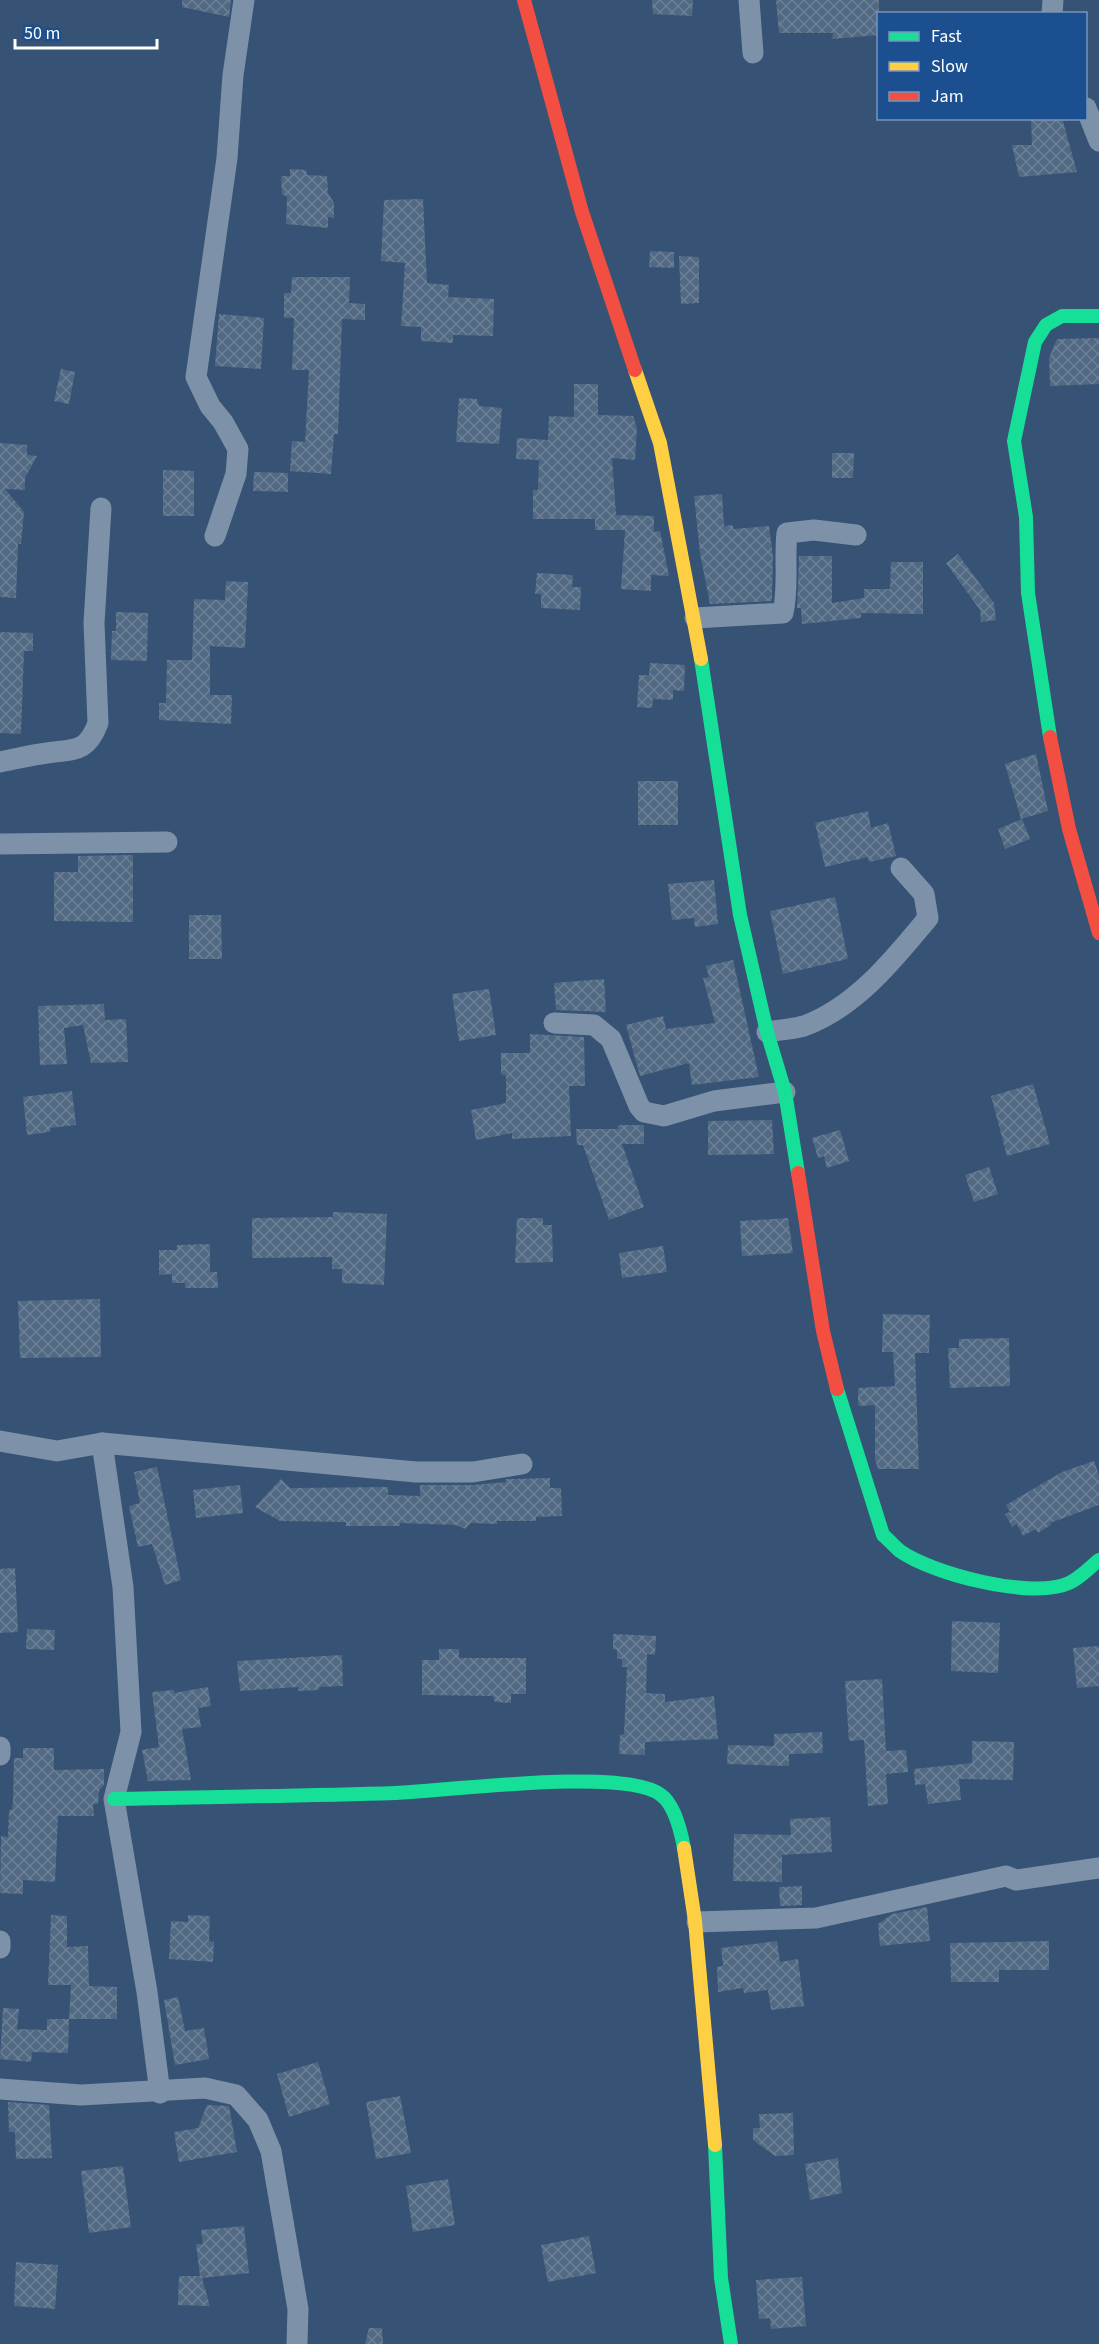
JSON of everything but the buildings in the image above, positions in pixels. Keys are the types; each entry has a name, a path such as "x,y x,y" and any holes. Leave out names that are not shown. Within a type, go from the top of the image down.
{"street":[{"path":"214,536 236,474 238,449 223,422 210,406 196,377 227,158 234,75 244,0"},
{"path":"524,0 582,212 660,443 695,618 740,915 767,1032 785,1092 823,1331 845,1420 883,1535 900,1551 916,1560 983,1583 1032,1590 1069,1583 1099,1560"},
{"path":"748,0 753,53"},
{"path":"1087,111 1099,141"},
{"path":"1099,316 1062,316 1046,325 1035,342 1014,441 1026,517 1028,593 1048,725 1069,829 1099,933"},
{"path":"0,762 72,751 84,746 93,736 98,723 94,623 101,508"},
{"path":"695,618 783,613 787,594 784,558 787,533 814,530 856,535"},
{"path":"0,844 167,842"},
{"path":"767,1032 803,1026 861,993 914,936 928,918 924,894 902,868"},
{"path":"554,1023 594,1025 611,1039 639,1106 644,1112 654,1116 664,1116 714,1101 785,1092"},
{"path":"0,1441 57,1451 102,1443 416,1472 473,1472 522,1464"},
{"path":"102,1443 123,1587 130,1732 114,1799 147,1992 160,2093"},
{"path":"0,1747 0,1755"},
{"path":"114,1799 403,1793 526,1784 602,1783 643,1786 660,1793 670,1803 682,1842 696,1922 706,2064 714,2120 722,2282 731,2344"},
{"path":"696,1922 816,1918 1006,1876 1016,1880 1099,1868"},
{"path":"0,1941 0,1947"},
{"path":"0,2089 81,2095 160,2093 205,2088 236,2095 258,2120 271,2151 298,2310 297,2344"}],"traffic: fast":[{"path":"1050,737 1028,593 1026,517 1014,441 1035,342 1046,325 1062,316 1099,316"},
{"path":"701,659 740,915 767,1032 785,1092 798,1173"},
{"path":"837,1389 883,1535 900,1551 915,1560 958,1576 983,1582 1032,1588 1053,1587 1069,1583 1099,1560"},
{"path":"114,1799 396,1793 534,1783 612,1783 642,1787 666,1799 674,1812 684,1848"},
{"path":"715,2145 721,2278 731,2344"}],"traffic: slow":[{"path":"635,370 660,443 701,659"},
{"path":"684,1848 695,1921 715,2145"}],"traffic: jam":[{"path":"524,0 582,212 635,370"},
{"path":"1050,737 1069,829 1099,933"},
{"path":"798,1173 823,1331 837,1389"}]}
